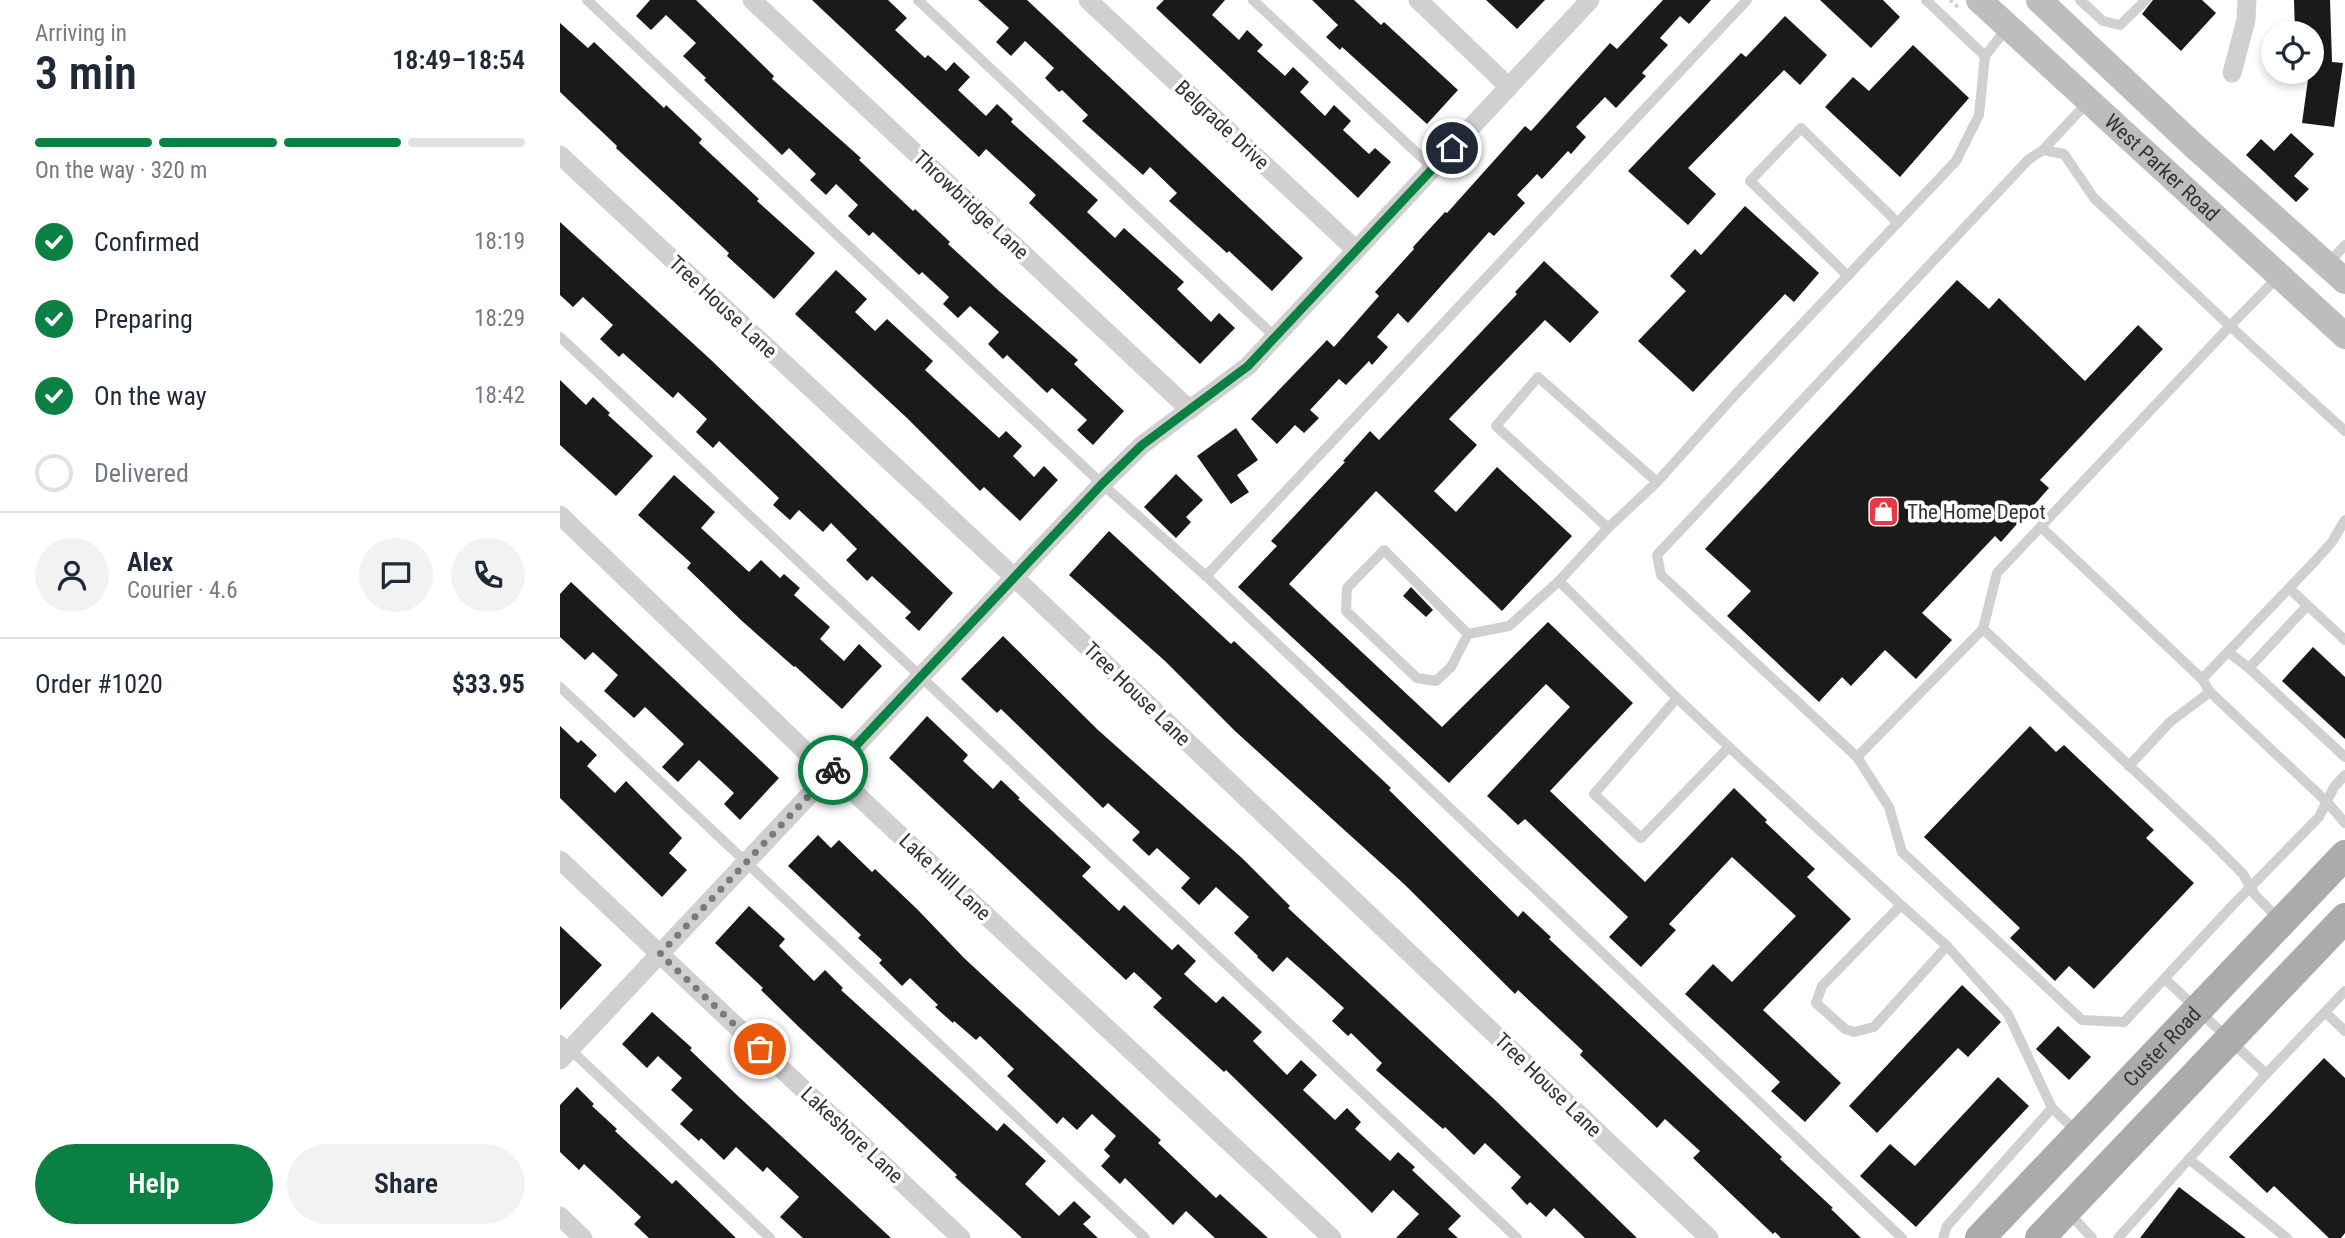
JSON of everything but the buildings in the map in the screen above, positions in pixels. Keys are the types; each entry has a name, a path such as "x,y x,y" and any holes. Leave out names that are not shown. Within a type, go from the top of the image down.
{"main road":[{"name":"West Parker Road","path":"1979,0 2345,336"},
{"name":"West Parker Road","path":"2037,0 2336,273"},
{"path":"2008,27 2037,0"},
{"path":"2088,102 2116,72"},
{"name":"Custer Road","path":"1980,1238 2345,855"},
{"name":"Custer Road","path":"2040,1238 2338,929"}],"street":[{"name":"Throwbridge Lane","path":"752,0 1190,410"},
{"name":"Belgrade Drive","path":"1088,0 1356,250"},
{"path":"1418,0 1509,86"},
{"path":"563,1050 660,954 1102,484 1142,445 1248,366 1589,0"},
{"path":"2232,73 2246,20 2247,0"},
{"name":"Tree House Lane","path":"560,155 1014,577 1709,1238"},
{"name":"Lake Hill Lane","path":"560,515 829,774 854,792 1332,1238"},
{"name":"Lakeshore Lane","path":"560,860 961,1238"},
{"path":"560,1216 583,1238"}],"lane":[{"path":"587,0 1102,484 1206,576 1902,1238"},
{"path":"918,0 1275,337"},
{"path":"1253,0 1433,168"},
{"path":"1206,576 1747,0"},
{"path":"1926,0 1984,56"},
{"path":"2080,0 2103,21 2120,25 2146,0"},
{"path":"1468,634 1509,626 1559,581 1608,528 1657,482 1736,394 1955,162 1979,115 1984,56 2008,27"},
{"path":"2088,102 2043,150 2028,160 1657,555 1661,575 1857,757 1889,807 1902,852 2082,1020 2124,1022 2319,817 2334,787 2345,775"},
{"path":"1848,276 1750,181 1801,128 1898,223"},
{"path":"2043,150 2064,154 2094,198 2345,431"},
{"path":"2336,273 2345,245"},
{"path":"1857,757 1983,629 1997,573 2279,275"},
{"path":"560,337 1517,1238"},
{"path":"1608,528 1496,426 1538,377 1657,482"},
{"path":"2202,679 2290,589 2332,542 2345,520"},
{"path":"2041,527 2202,679 2210,692 2327,802 2345,823"},
{"path":"1384,550 1468,634 1451,667 1436,681 1417,678 1346,611 1348,588 1384,550"},
{"path":"1559,581 1729,747 1947,946 2008,1014 2052,1108 2079,1133"},
{"path":"2290,589 2345,640"},
{"path":"2249,668 2307,606"},
{"path":"1983,629 2227,858 2243,874 2249,888 2281,921"},
{"path":"2228,652 2249,668 2345,757"},
{"path":"560,687 1145,1238"},
{"path":"2129,766 2170,722 2210,692"},
{"path":"1677,698 1594,794 1641,838 1729,747"},
{"path":"1901,905 1822,986 1816,1003 1844,1030 1853,1032 1874,1027 1947,946"},
{"path":"2165,979 2266,1074"},
{"path":"2118,1238 2345,991"},
{"path":"2325,1012 2345,1031"},
{"path":"563,1050 770,1238"},
{"path":"1943,1238 1947,1226 2052,1108"},
{"path":"2189,1159 2287,1238"},
{"path":"2067,1210 2085,1227 2092,1238"}],"way so far":[{"path":"760,1049 660,954 833,770"}],"place":[{"name":"The Home Depot","path":"1884,512"}],"route":[{"path":"833,770 1102,484 1142,445 1248,366 1452,148"}]}
